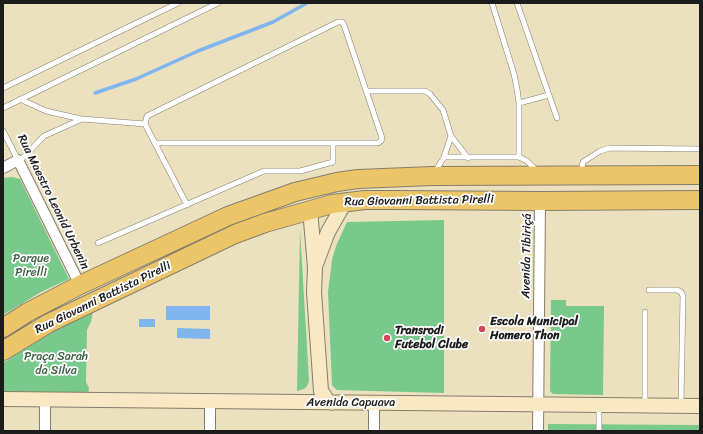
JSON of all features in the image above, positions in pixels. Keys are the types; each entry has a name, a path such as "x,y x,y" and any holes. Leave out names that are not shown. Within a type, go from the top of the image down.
{"highway":[{"name":"Rua Giovanni Battista Pirelli","path":"3,328 28,312 80,285 228,216 295,192 337,182 358,179 432,176 700,176"},
{"path":"295,192 310,209"},
{"name":"Rua Giovanni Battista Pirelli","path":"3,351 49,323 235,234 310,209 332,204 392,200 700,200"}],"street":[{"path":"3,168 18,160"},
{"name":"Rua Maestro Leonid Urbenin","path":"18,160 80,285"},
{"name":"Avenida Tibiriçá","path":"538,431 540,201"},
{"path":"315,268 328,232 345,202"},
{"path":"310,209 315,268 314,292 320,391 327,400 332,403"},
{"path":"307,403 320,391"},
{"name":"Avenida Capuava","path":"3,399 700,406"},
{"path":"45,400 45,431"},
{"path":"210,402 210,431"},
{"path":"374,403 374,431"}],"lane":[{"path":"3,88 178,3"},
{"path":"3,108 218,3"},
{"path":"492,3 514,74 519,103 519,157"},
{"path":"517,3 557,118"},
{"path":"155,143 378,144 381,142 382,138 344,25 342,22 338,22 147,116 145,124 187,205"},
{"path":"366,91 426,91 443,110 451,136 468,158"},
{"path":"519,103 549,96"},
{"path":"20,99 46,111 82,119 145,124"},
{"path":"18,160 24,157 44,136 82,119"},
{"name":"Rua Maestro Leonid Urbenin","path":"3,131 18,160"},
{"path":"432,176 444,157 451,136"},
{"path":"98,243 264,171 300,171 334,162 334,143"},
{"path":"581,175 583,162 600,151 610,148 700,149"},
{"path":"444,157 519,157 527,161 540,175"},
{"path":"649,290 676,290 681,292 683,296 681,406"},
{"path":"645,312 645,406"},
{"path":"599,405 599,431"}],"green space":[{"name":"Parque Pirelli","path":"12,177 20,179 69,279 41,292 3,315 3,178"},
{"name":"Transrodi Futebol Clube","path":"444,220 444,393 337,390 332,385 328,292 332,260 336,246 347,222"},
{"path":"300,230 309,381 304,389 297,391"},
{"path":"551,300 566,300 566,306 604,306 603,395 553,394 550,391"},
{"name":"Praça Sarah da Silva","path":"93,312 91,322 87,330 86,382 89,388 88,394 3,392 3,363 54,331"},
{"path":"548,424 700,425 700,431 548,431"}],"water":[{"path":"166,306 210,306 210,320 166,320"},
{"path":"139,319 155,319 155,327 139,327"},
{"path":"177,328 210,329 210,339 177,338"}],"waterway":[{"path":"95,93 136,79 198,51 273,22 307,3"}],"place":[{"name":"Escola Municipal Homero Thon","path":"482,329"},
{"name":"Transrodi Futebol Clube","path":"387,338"}]}
